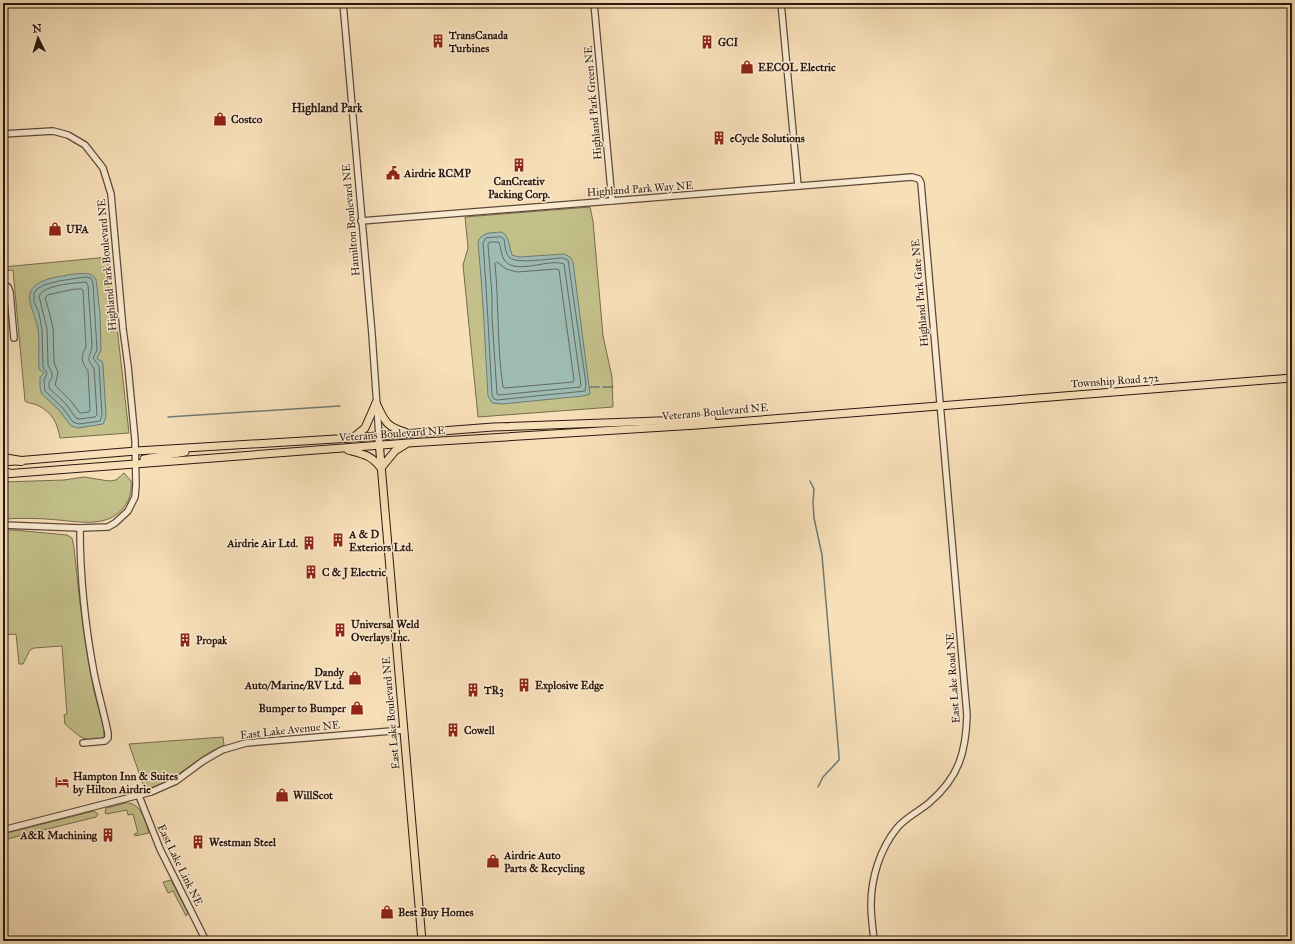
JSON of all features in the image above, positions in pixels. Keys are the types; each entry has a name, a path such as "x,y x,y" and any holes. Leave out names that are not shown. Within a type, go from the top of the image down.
{"highway":[{"path":"3,458 22,460"}],"main road":[{"name":"Township Road 272","path":"940,406 1292,378"},
{"path":"376,403 386,423 408,434"},
{"path":"352,438 363,432 376,403"},
{"name":"Veterans Boulevard NE","path":"4,474 379,445 558,434 940,406"},
{"name":"Veterans Boulevard NE","path":"3,462 136,451 352,438 493,427 782,417"},
{"name":"East Lake Boulevard NE","path":"379,436 422,941"},
{"path":"342,448 370,457 381,468 395,451 408,443"},
{"path":"135,464 142,460 217,446"}],"street":[{"name":"Hamilton Boulevard NE","path":"342,3 372,334 379,436"},
{"name":"Highland Park Green NE","path":"594,3 612,201"},
{"path":"781,3 798,186"},
{"name":"Highland Park Boulevard NE","path":"3,134 48,131 68,135 85,145 102,168 110,194 136,451 135,497 132,505 123,517 108,527 80,528 3,524"},
{"name":"Highland Park Way NE","path":"361,221 912,177 919,179"},
{"name":"Highland Park Gate NE","path":"919,179 921,183 940,406"},
{"path":"3,284 8,287 10,292 14,338"},
{"name":"East Lake Road NE","path":"874,941 871,904 872,892 881,854 898,828 934,798 951,778 963,754 966,738 967,715 940,406"},
{"path":"80,528 81,566 90,652 108,735 105,741 83,743"},
{"name":"East Lake Avenue NE","path":"3,830 139,796 163,788 176,782 203,761 222,750 246,743 404,730"},
{"name":"East Lake Link NE","path":"139,796 160,849 206,941"}],"shaded area":[{"path":"590,207 593,221 603,336 612,377 613,407 478,417 463,265 468,248 465,217"},
{"path":"109,257 129,433 60,438 55,422 50,414 37,405 25,401 13,270 3,271 3,267"},
{"path":"124,473 131,481 129,498 118,514 110,518 94,522 24,518 3,519 3,482 64,480 84,477 109,481 116,480"},
{"path":"3,530 67,535 72,538 87,655 94,691 104,729 103,738 96,740 86,739 78,735 65,724 64,715 67,714 62,646 34,648 30,650 23,664 19,664 16,634 3,635"},
{"path":"223,737 224,745 213,750 167,781 145,790 129,744"},
{"path":"126,803 139,809 142,813 149,833 135,836 134,834 138,833 133,814 128,815 127,810 107,814 105,813 106,808"},
{"path":"94,811 98,814 96,817 3,840 3,834"},
{"path":"171,880 188,913 186,916 173,891 168,893 163,882"}],"water":[{"path":"502,232 508,239 512,255 519,257 564,254 570,257 573,262 590,394 502,404 492,403 488,396 483,300 478,242 485,234"},
{"path":"74,274 89,274 94,276 96,279 100,313 101,350 97,359 102,361 103,365 106,415 103,424 78,428 71,426 59,410 42,394 40,388 40,377 44,373 39,369 38,329 30,302 30,294 33,288 44,280"}],"waterway":[{"path":"590,387 599,387"},
{"path":"603,387 613,387"},
{"path":"168,417 340,406"},
{"path":"810,481 814,489 814,518 822,555 839,756 839,760 823,777 818,787"}],"place":[{"name":"TransCanada Turbines","path":"438,41"},
{"name":"GCI","path":"707,42"},
{"name":"EECOL Electric","path":"747,67"},
{"name":"Costco","path":"220,119"},
{"name":"eCycle Solutions","path":"719,138"},
{"name":"CanCreativ Packing Corp.","path":"519,165"},
{"name":"Airdrie RCMP","path":"393,173"},
{"name":"UFA","path":"55,229"},
{"name":"A & D Exteriors Ltd.","path":"338,540"},
{"name":"Airdrie Air Ltd.","path":"309,543"},
{"name":"C & J Electric","path":"311,572"},
{"name":"Universal Weld Overlays Inc.","path":"340,630"},
{"name":"Propak","path":"185,640"},
{"name":"Dandy Auto/Marine/RV Ltd.","path":"355,678"},
{"name":"Explosive Edge","path":"524,685"},
{"name":"TR3","path":"473,690"},
{"name":"Bumper to Bumper","path":"357,708"},
{"name":"Cowell","path":"453,730"},
{"name":"Hampton Inn & Suites by Hilton Airdrie","path":"62,782"},
{"name":"WillScot","path":"282,795"},
{"name":"A&R Machining","path":"108,835"},
{"name":"Westman Steel","path":"198,842"},
{"name":"Airdrie Auto Parts & Recycling","path":"493,861"},
{"name":"Best Buy Homes","path":"387,912"}],"district":[{"name":"Highland Park","path":"327,108"}]}
